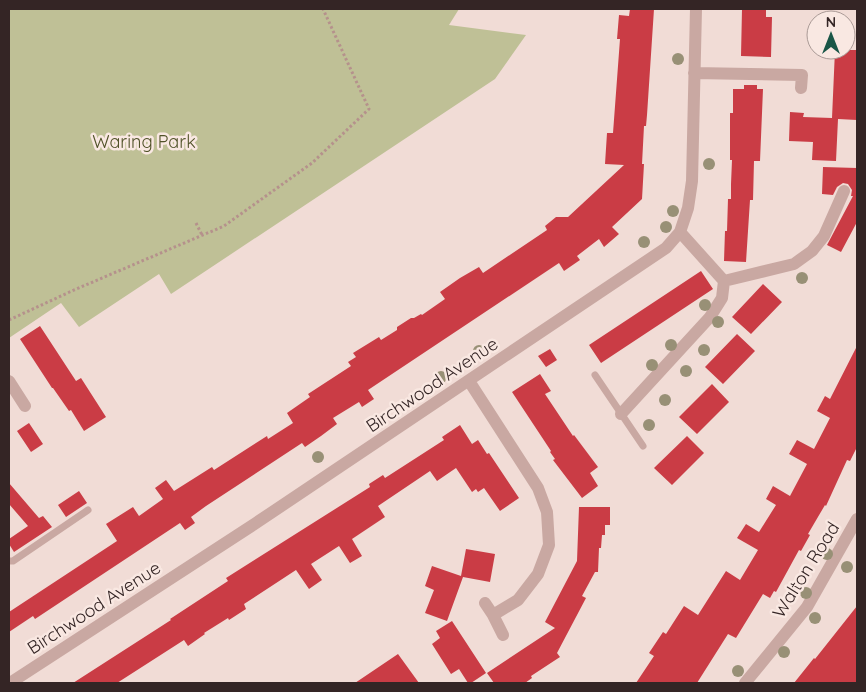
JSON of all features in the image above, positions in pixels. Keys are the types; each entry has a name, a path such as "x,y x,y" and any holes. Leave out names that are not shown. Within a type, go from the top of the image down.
{"street":[{"name":"Birchwood Avenue","path":"10,683 256,523 666,248 680,232 688,208 692,181 696,9"},
{"path":"694,72 802,75 801,88"},
{"path":"724,281 794,264 812,251 824,236 844,191"},
{"path":"621,414 710,317 722,298 724,281 680,232"},
{"path":"9,381 25,406"},
{"path":"469,381 538,488 548,512 549,545 538,574 518,600 493,615"},
{"name":"Walton Road","path":"745,683 795,624 856,526"},
{"path":"485,603 503,635"}],"lane":[{"path":"595,375 643,446"},
{"path":"9,561 13,561 88,510"}],"path":[{"path":"9,320 224,226 312,163 369,109 323,9"},
{"path":"196,223 202,235"}],"green space":[{"name":"Waring Park","path":"9,9 459,9 449,25 526,35 495,79 171,294 159,274 79,327 61,303 9,338"}],"building":[{"path":"630,9 654,9 647,115 646,126 644,126 642,199 612,227 619,234 604,247 599,239 577,256 580,260 564,271 559,263 368,390 374,399 362,407 359,402 333,418 337,424 321,436 305,447 302,443 206,506 191,517 195,523 185,530 180,523 35,619 33,616 9,632 9,612 117,541 106,524 133,507 139,516 163,499 155,488 166,480 174,491 212,467 214,470 267,436 268,439 293,423 287,413 310,397 308,394 351,366 348,362 356,357 353,353 379,337 381,340 411,318 422,315 445,299 440,292 479,267 483,273 547,230 545,226 556,217 568,217 624,165 605,164 607,133 613,133 620,39 617,39 619,15 629,16"},
{"path":"742,9 766,9 766,17 772,17 771,57 741,56"},
{"path":"857,50 857,120 838,119 836,161 812,160 813,142 789,141 790,112 804,113 803,117 832,118 835,60 856,60"},
{"path":"744,85 757,85 757,89 763,89 760,161 754,161 753,200 750,200 746,262 724,261 728,199 731,199 730,113 733,113 733,89 744,89"},
{"path":"823,167 857,168 857,222 841,252 827,245 853,196 851,196 852,190 848,184 843,183 837,187 833,195 822,194"},
{"path":"701,271 713,289 601,363 589,345"},
{"path":"763,284 782,302 751,334 732,317"},
{"path":"40,326 76,381 81,378 106,417 84,431 71,410 69,411 52,388 20,339"},
{"path":"737,334 755,351 723,384 705,367"},
{"path":"857,346 857,447 850,461 847,460 826,506 776,592 774,591 770,598 763,594 736,638 728,634 697,683 636,683 654,656 649,653 663,632 666,634 684,606 698,615 726,571 740,580 758,550 737,538 746,524 759,532 776,505 766,499 773,486 790,496 807,464 789,454 797,440 814,449 830,418 817,411 825,396 830,399"},
{"path":"550,349 557,360 546,367 538,356"},
{"path":"540,374 551,391 545,394 573,436 598,467 590,473 598,486 582,498 553,460 555,459 551,451 512,392"},
{"path":"712,384 729,402 697,434 679,417"},
{"path":"29,423 43,444 31,452 17,431"},
{"path":"460,425 472,444 478,440 487,454 489,453 519,498 500,511 484,488 478,492 476,489 472,492 456,468 437,481 430,471 378,506 385,517 352,539 362,556 350,563 339,546 311,564 322,580 309,589 296,570 244,604 246,609 204,633 188,646 184,640 117,683 73,683 228,581 226,578 370,487 369,484 383,475 385,478 444,440 442,437"},
{"path":"687,436 704,453 672,485 654,468"},
{"path":"9,483 39,518 43,516 52,527 14,552 9,544 9,539 28,526 9,504"},
{"path":"79,491 87,503 66,517 58,505"},
{"path":"579,507 610,507 610,525 605,525 605,535 602,535 601,548 599,548 598,572 595,572 582,596 586,598 557,653 560,657 531,676 532,678 525,683 494,683 487,673 555,628 545,622 577,561"},
{"path":"466,549 495,554 490,582 463,577 447,621 425,613 434,590 425,586 432,566 461,576"},
{"path":"857,606 857,683 794,683 815,659"},
{"path":"452,621 486,673 471,683 468,683 459,669 451,674 432,644 440,638 436,631"},
{"path":"398,654 419,683 355,683"}]}
